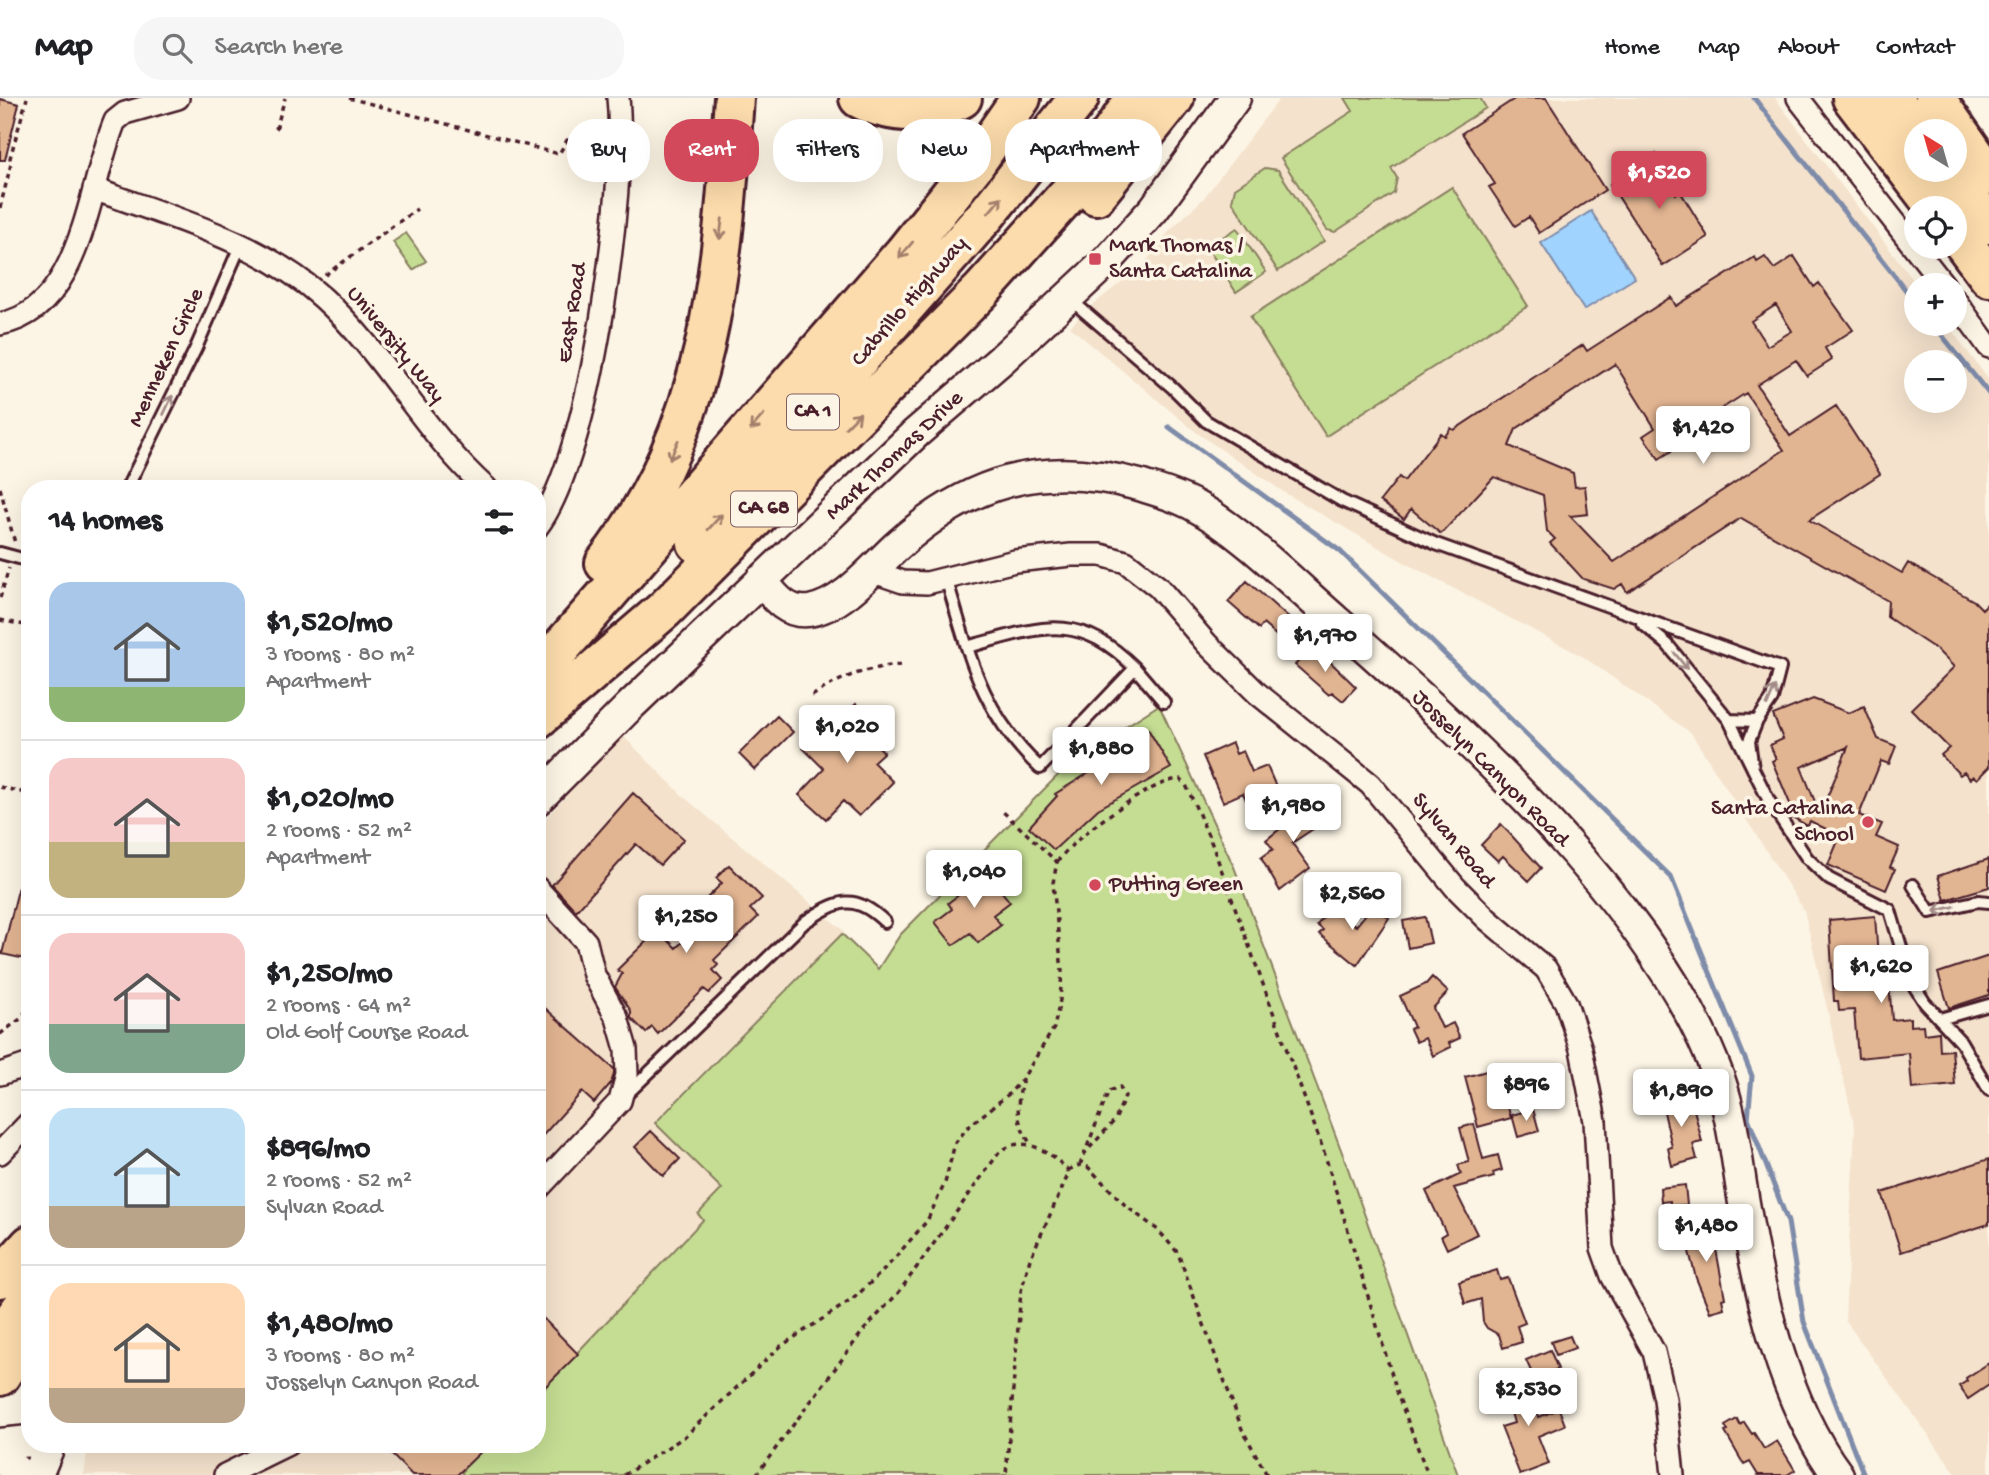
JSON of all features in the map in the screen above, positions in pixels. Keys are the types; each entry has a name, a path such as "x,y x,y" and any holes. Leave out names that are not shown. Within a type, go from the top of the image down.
{"highway":[{"path":"732,119 734,98"},
{"path":"736,119 740,98"},
{"path":"859,98 886,108 917,111 938,108 962,98"},
{"name":"Cabrillo Highway","path":"546,665 904,253 975,164 1021,98"},
{"name":"Cabrillo Highway","path":"546,708 986,215 1079,98"},
{"path":"982,290 1070,192 1136,98"},
{"name":"CA 68","path":"546,710 664,609 982,290 1053,240 1117,172 1174,98"},
{"path":"1852,98 1927,196"},
{"path":"1892,98 1908,119"},
{"path":"1935,98 1989,175"},
{"path":"546,638 633,526 675,447 696,385 708,330 726,182"},
{"path":"1956,182 1989,224"},
{"path":"1967,248 1989,277"},
{"path":"0,1269 21,1252"},
{"path":"0,1278 21,1255"},
{"path":"0,1337 21,1309"},
{"path":"0,1376 21,1344"}],"street":[{"path":"0,324 31,312 54,292 72,255 115,121 125,113 178,98"},
{"name":"East Road","path":"546,514 569,462 600,324 614,212 620,119 618,98"},
{"name":"Mark Thomas Drive","path":"546,791 597,737 916,433 1068,298 1154,209 1235,98"},
{"path":"1798,98 1935,273"},
{"name":"University Way","path":"93,189 241,244 302,282 328,303 437,439 478,480"},
{"path":"1967,317 1989,347"},
{"name":"Josselyn Canyon Road","path":"761,580 778,601 792,611 811,611 830,603 941,511 996,483 1031,475 1100,475 1166,493 1196,506 1275,567 1398,678 1562,839 1641,935 1680,994 1707,1049 1728,1106 1756,1266 1780,1358 1803,1412 1838,1475"},
{"name":"Sylvan Road","path":"871,571 903,582 927,583 1015,561 1101,555 1126,562 1158,587 1207,644 1257,693 1370,784 1455,887 1487,919 1546,969 1566,1003 1581,1049 1595,1121 1602,1248 1612,1276 1647,1335 1657,1362 1665,1399 1673,1475"},
{"path":"546,898 586,942 594,975 617,1018 626,1049 627,1074 620,1101 546,1180"},
{"path":"0,1074 21,1067"},
{"path":"0,1153 21,1131"},
{"path":"0,1444 21,1442"},
{"path":"37,1475 46,1453"},
{"path":"225,1475 270,1453"},
{"path":"0,1457 21,1475"}],"lane":[{"name":"Menneken Circle","path":"131,480 196,348 241,244"},
{"path":"1068,298 1173,388 1206,421 1316,487 1436,544 1544,580 1631,615 1780,668 1772,699 1756,721 1749,741 1754,769"},
{"path":"0,553 21,559"},
{"path":"946,578 986,701 1004,729 1040,768 1135,668"},
{"path":"1631,615 1667,644 1728,720 1782,823 1820,872 1890,910 1911,981 1925,1003 1969,1053 1989,1090"},
{"path":"967,647 1045,629 1072,628 1103,640 1135,668 1164,702"},
{"path":"1728,720 1756,721"},
{"path":"1913,885 1930,912 1978,901 1989,902"},
{"path":"620,1101 805,922 833,904 849,901 865,906 885,922"},
{"path":"1940,1019 1989,1005"}],"path":[{"path":"0,208 11,164 10,158 27,98"},
{"path":"276,129 285,98"},
{"path":"349,98 559,154 567,140"},
{"path":"318,280 417,209"},
{"path":"0,488 15,543"},
{"path":"0,598 10,566"},
{"path":"0,620 21,624"},
{"path":"812,696 841,678 868,668 900,665"},
{"path":"624,1475 702,1424 781,1346 853,1299 886,1269 913,1239 937,1203 951,1152 960,1135 1023,1078 1050,1038 1060,1000 1062,971 1053,883 1056,862 1086,830 1171,779 1180,779 1186,785 1212,844 1333,1178 1399,1398 1428,1475"},
{"path":"0,787 21,792"},
{"path":"1000,809 1056,862"},
{"path":"0,1034 20,1018"},
{"path":"1023,1078 1017,1110 1021,1128 1033,1146"},
{"path":"1006,1475 1021,1291 1030,1259 1063,1189 1068,1170 1080,1164 1109,1091 1120,1087 1125,1096 1123,1106 1085,1153"},
{"path":"756,1475 863,1331 899,1293 999,1154 1014,1143 1033,1146 1048,1152 1068,1170"},
{"path":"1080,1164 1088,1167 1126,1206 1158,1230 1178,1253 1242,1429 1267,1475"}],"shaded area":[{"name":"Santa Catalina School","path":"1280,98 1775,98 1908,273 1904,273 1904,336 1956,336 1966,350 1904,350 1904,413 1967,413 1967,351 1989,380 1989,1475 1957,1475 1845,1320 1855,1128 1804,910 1691,733 1582,656 1409,565 1285,493 1197,433 1070,327 1084,312 1145,263 1170,230 1203,199"},
{"path":"622,735 684,797 844,931 654,1122 722,1189 698,1214 703,1219 546,1385 546,818"},
{"path":"87,1453 479,1453 463,1469 461,1475 84,1475"}],"green space":[{"path":"1345,98 1480,98 1486,108 1391,168 1397,178 1394,193 1335,232 1327,230 1281,158 1353,111"},
{"path":"1265,168 1278,170 1324,241 1278,271 1232,201 1235,188"},
{"path":"1452,187 1528,306 1326,436 1250,317"},
{"path":"1237,228 1266,272 1236,292 1207,247"},
{"path":"406,233 426,261 413,270 393,242"},
{"path":"1159,705 1234,867 1346,1163 1458,1475 462,1475 463,1469 479,1453 546,1453 546,1386 703,1220 698,1214 722,1189 655,1123 842,934 878,969 900,935 1073,760"}],"water":[{"path":"1591,211 1635,278 1584,310 1541,243"}],"building":[{"path":"1516,98 1546,98 1605,190 1539,233 1529,217 1515,226 1489,187 1495,184 1462,133"},
{"path":"0,99 19,104 5,160 0,160"},
{"path":"1656,154 1664,166 1660,169 1676,194 1680,191 1708,237 1663,266 1610,184"},
{"path":"1794,256 1814,287 1819,283 1853,330 1825,348 1832,360 1807,376 1796,360 1757,385 1790,436 1836,406 1880,474 1809,520 1902,573 1908,563 1974,601 1982,609 1989,602 1989,767 1977,779 1973,776 1970,779 1964,772 1960,775 1941,755 1949,748 1911,709 1954,667 1937,650 1887,617 1888,601 1741,518 1627,592 1622,584 1614,589 1583,579 1550,543 1555,539 1547,531 1543,495 1494,477 1441,534 1411,509 1404,519 1380,501 1399,477 1404,481 1441,433 1445,436 1451,428 1454,430 1583,345 1587,351 1671,297 1676,306 1755,257 1757,262 1765,257 1774,269","holes":["1776,305 1792,331 1767,346 1751,321","1615,364 1655,428 1643,436 1659,459 1723,418 1718,411 1746,393 1784,450 1614,562 1570,516 1588,514 1585,486 1575,487 1573,473 1509,446 1516,429"]},
{"path":"1247,581 1291,620 1277,636 1263,624 1259,629 1228,602"},
{"path":"1313,645 1356,687 1343,701 1332,692 1329,695 1295,665"},
{"path":"1813,699 1849,713 1864,706 1878,739 1896,746 1889,764 1881,761 1859,815 1882,824 1876,837 1899,847 1890,867 1895,869 1886,890 1828,865 1840,836 1810,821 1808,826 1787,814 1791,806 1772,761 1776,759 1770,745 1783,739 1773,715","holes":["1848,747 1820,814 1801,767"]},
{"path":"856,704 888,736 878,746 884,752 873,762 893,782 859,816 843,801 826,819 799,795 824,769 803,748 827,724 831,728"},
{"path":"777,716 793,732 755,770 739,754"},
{"path":"1148,729 1171,768 1098,809 1054,850 1029,827 1057,796 1055,794 1100,766 1095,758"},
{"path":"1232,743 1236,754 1243,751 1252,772 1267,766 1277,789 1247,802 1243,793 1223,802 1203,756"},
{"path":"633,793 684,839 660,865 636,844 576,911 552,885"},
{"path":"1320,797 1334,815 1292,843 1310,868 1280,891 1261,858 1273,849 1266,840"},
{"path":"1501,824 1541,868 1529,881 1503,856 1498,861 1481,845"},
{"path":"1989,859 1989,887 1945,900 1938,876"},
{"path":"729,865 762,898 750,909 758,917 714,960 718,965 713,970 722,980 709,993 704,989 658,1034 652,1027 646,1033 631,1018 631,1011 615,987 622,974 617,970 658,930 676,948 695,930 679,915 691,902 697,908 722,883 716,878"},
{"path":"988,867 997,879 994,882 1010,902 993,915 1001,925 978,943 970,933 953,945 935,922 952,909 948,903 969,887 966,884"},
{"path":"21,878 21,958 2,954"},
{"path":"1373,905 1389,918 1357,965 1319,934 1323,930 1317,925 1332,906 1356,926"},
{"path":"1875,916 1878,958 1887,957 1892,1020 1910,1018 1910,1026 1923,1025 1924,1034 1939,1032 1940,1051 1952,1050 1955,1085 1912,1089 1909,1053 1858,1058 1854,1010 1839,1011 1838,1001 1834,1001 1829,920"},
{"path":"1425,917 1431,943 1408,948 1403,921"},
{"path":"1989,956 1989,995 1949,1008 1938,973"},
{"path":"1432,977 1448,992 1433,1008 1442,1028 1453,1023 1460,1038 1449,1043 1451,1047 1433,1056 1425,1038 1416,1042 1410,1029 1414,1027 1400,996 1426,984"},
{"path":"546,1009 614,1069 611,1083 594,1103 582,1092 546,1132"},
{"path":"1497,1068 1511,1118 1478,1127 1465,1077"},
{"path":"1677,1090 1682,1108 1693,1105 1702,1142 1693,1144 1697,1159 1672,1166 1668,1148 1672,1147 1660,1094"},
{"path":"1533,1109 1539,1131 1518,1137 1512,1115"},
{"path":"1474,1124 1483,1159 1498,1155 1502,1170 1493,1173 1494,1177 1454,1188 1477,1234 1447,1249 1441,1236 1446,1233 1426,1191 1461,1174 1458,1165 1469,1162 1460,1128"},
{"path":"651,1131 680,1159 663,1176 635,1147"},
{"path":"1989,1159 1989,1224 1901,1252 1882,1193"},
{"path":"1685,1185 1687,1205 1670,1206 1670,1201 1661,1202 1660,1188"},
{"path":"1711,1222 1725,1298 1722,1299 1724,1308 1710,1312 1696,1278 1683,1229"},
{"path":"1497,1270 1500,1280 1508,1278 1525,1323 1517,1326 1522,1342 1503,1348 1499,1335 1487,1328 1483,1322 1481,1299 1465,1304 1459,1282"},
{"path":"546,1321 578,1354 546,1386"},
{"path":"1570,1336 1575,1348 1556,1355 1551,1342"},
{"path":"1550,1350 1558,1369 1534,1378 1526,1360"},
{"path":"1989,1363 1989,1385 1968,1399 1959,1386"},
{"path":"1525,1379 1539,1417 1559,1409 1565,1425 1538,1436 1549,1464 1520,1475 1501,1427 1514,1423 1504,1387"},
{"path":"1737,1419 1740,1425 1744,1422 1752,1434 1754,1433 1764,1449 1777,1441 1795,1470 1787,1475 1758,1475 1750,1462 1744,1465 1725,1432 1728,1431 1725,1426"},
{"path":"390,1453 480,1453 457,1475 412,1475"}],"waterway":[{"path":"1754,98 1904,288"},
{"path":"1943,336 1989,394"},
{"path":"1169,427 1340,551 1671,877 1752,1076 1748,1118 1788,1222 1804,1322 1864,1475"}],"place":[{"name":"Mark Thomas / Santa Catalina","path":"1095,259"},
{"name":"Santa Catalina School","path":"1868,822"},
{"name":"Putting Green","path":"1095,885"}]}
